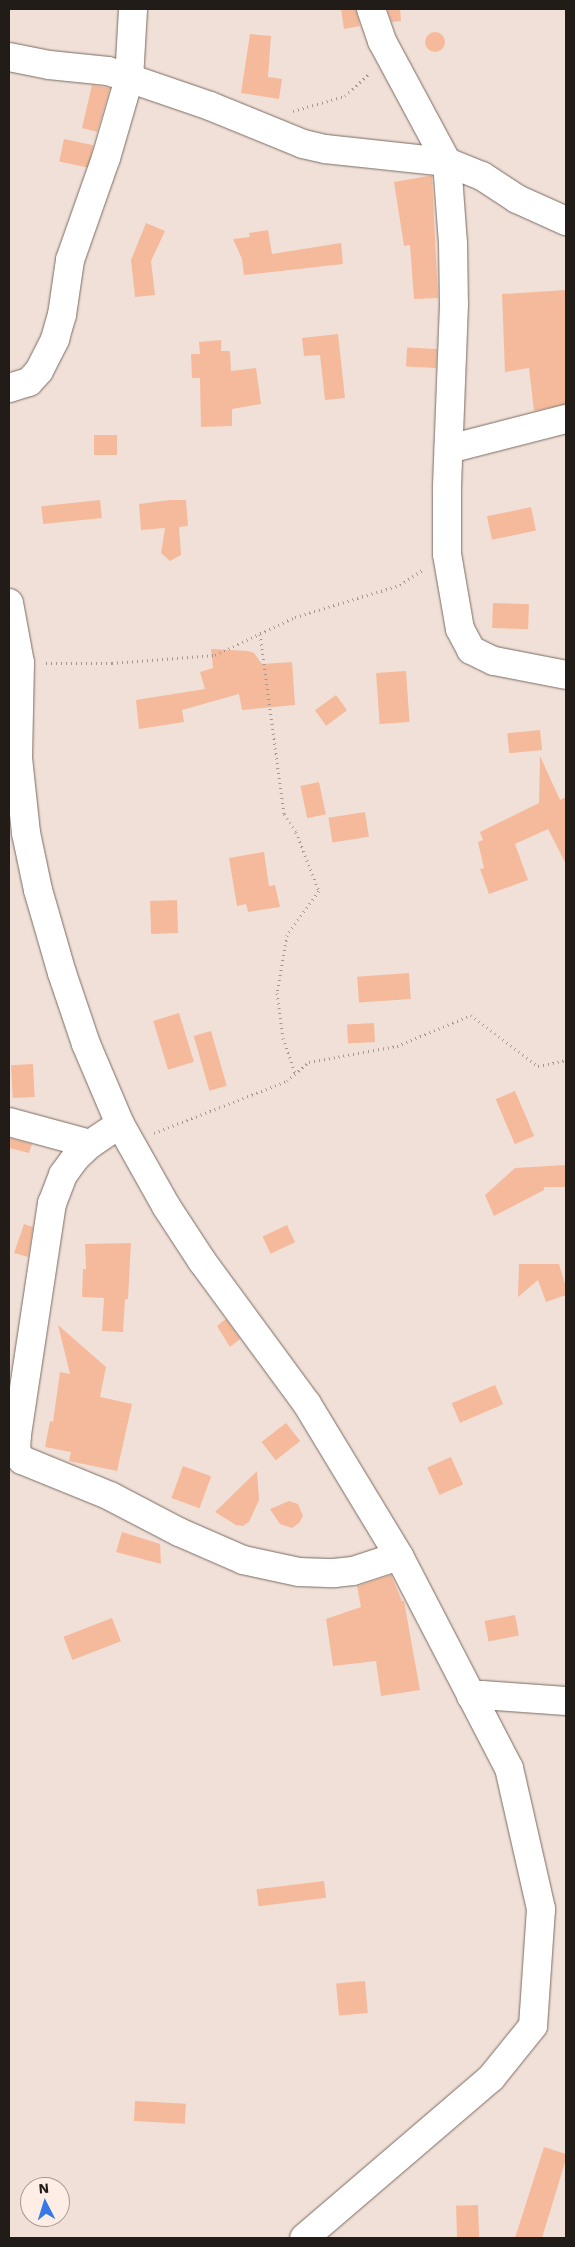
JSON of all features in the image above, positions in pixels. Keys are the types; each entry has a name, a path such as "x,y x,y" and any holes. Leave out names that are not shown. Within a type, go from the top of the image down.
{"street":[{"path":"9,388 29,382 39,371 55,339 62,315 70,260 106,158 129,79 133,9"},
{"path":"371,9 382,41 447,162 453,243 454,304 448,449 447,554 460,630 471,650 494,661 566,675"},
{"path":"9,57 49,65 108,71 210,106 303,144 325,149 447,162 482,176 517,199 566,221"},
{"path":"448,449 566,419"},
{"path":"9,603 20,663 18,758 26,833 38,890 62,973 86,1044 125,1133 202,1262 307,1404 399,1556 509,1768 541,1909 533,2026 491,2078 304,2238"},
{"path":"9,1122 90,1144"},
{"path":"125,1133 90,1144 76,1157 63,1175 52,1203 16,1451 22,1460 110,1496 179,1532 243,1560 299,1572 334,1573 353,1571 399,1556"},
{"path":"471,1696 482,1695 566,1701"}],"path":[{"path":"256,126 304,107 345,96 366,79 385,54 382,41"},
{"path":"20,663 112,663 215,654 295,617 400,585 447,554"},
{"path":"260,634 284,814 296,832 319,891 287,935 278,993 283,1038 295,1073"},
{"path":"125,1133 287,1080 309,1062 397,1046 471,1014 538,1066 566,1060"}],"building":[{"path":"341,9 356,9 360,26 344,29"},
{"path":"387,9 400,9 401,21 392,22"},
{"path":"435,32 442,35 445,42 442,49 435,52 428,49 425,42 428,35"},
{"path":"250,34 271,36 268,77 282,79 279,99 241,93"},
{"path":"92,85 110,88 97,132 82,128"},
{"path":"64,139 93,145 89,168 59,161"},
{"path":"432,176 438,298 414,299 410,245 404,246 394,182"},
{"path":"146,223 165,231 151,261 155,295 135,297 131,260"},
{"path":"268,230 272,254 341,243 343,264 244,275 242,259 233,239 250,237 249,233"},
{"path":"566,290 566,404 534,411 529,368 505,372 502,294"},
{"path":"338,334 345,398 325,400 320,355 304,356 302,338"},
{"path":"221,340 221,351 230,351 231,371 256,368 261,404 232,409 232,426 201,427 200,378 192,378 191,354 200,354 199,342"},
{"path":"407,347 437,349 436,368 406,366"},
{"path":"94,435 117,435 117,455 94,455"},
{"path":"100,500 102,518 43,524 41,506"},
{"path":"186,500 188,526 179,527 181,555 170,561 161,553 165,528 141,530 139,504"},
{"path":"531,507 536,530 492,540 487,516"},
{"path":"493,603 529,604 528,629 492,628"},
{"path":"211,649 248,651 254,653 262,664 292,662 295,705 242,710 239,694 182,710 184,722 139,729 136,700 205,689 200,672 213,668"},
{"path":"406,671 410,722 380,724 376,673"},
{"path":"336,695 347,710 326,726 315,710"},
{"path":"540,730 542,750 509,753 507,733"},
{"path":"540,756 560,800 566,797 566,864 548,829 515,844 528,880 489,894 480,869 484,868 478,842 483,840 480,832 539,803"},
{"path":"319,782 326,814 307,818 300,786"},
{"path":"365,812 369,837 332,842 328,818"},
{"path":"264,852 269,886 275,885 280,907 248,912 246,904 237,906 229,858"},
{"path":"177,900 178,933 151,934 150,901"},
{"path":"409,973 411,999 359,1003 357,977"},
{"path":"179,1013 194,1062 168,1070 153,1021"},
{"path":"374,1023 375,1042 348,1043 347,1024"},
{"path":"211,1031 227,1086 209,1091 194,1036"},
{"path":"33,1064 35,1097 13,1098 11,1065"},
{"path":"515,1091 534,1136 515,1144 496,1099"},
{"path":"9,1138 32,1144 29,1153 9,1148"},
{"path":"566,1165 566,1187 544,1187 544,1190 494,1216 485,1195 515,1168"},
{"path":"24,1224 33,1227 28,1257 14,1253"},
{"path":"287,1225 295,1242 271,1254 263,1236"},
{"path":"131,1243 128,1299 125,1299 123,1332 102,1331 104,1298 82,1297 83,1269 86,1269 85,1244"},
{"path":"519,1264 559,1264 566,1287 566,1295 546,1302 538,1280 518,1297"},
{"path":"226,1319 240,1339 230,1347 217,1326"},
{"path":"58,1325 106,1367 100,1397 132,1404 117,1471 69,1461 71,1452 45,1447 50,1421 53,1422 60,1372 70,1374"},
{"path":"495,1385 503,1404 460,1423 452,1403"},
{"path":"286,1423 300,1441 276,1460 262,1442"},
{"path":"451,1457 463,1484 439,1495 427,1468"},
{"path":"183,1466 211,1476 200,1508 171,1498"},
{"path":"257,1471 259,1500 249,1522 243,1526 236,1525 215,1512"},
{"path":"289,1501 298,1504 303,1516 299,1523 292,1528 280,1524 270,1509"},
{"path":"122,1532 160,1544 161,1564 116,1552"},
{"path":"391,1575 402,1601 404,1601 420,1690 381,1696 376,1661 333,1666 326,1619 361,1607 357,1586"},
{"path":"515,1615 519,1636 489,1642 485,1621"},
{"path":"112,1618 121,1641 72,1660 63,1637"},
{"path":"324,1881 326,1898 259,1906 257,1889"},
{"path":"365,1981 368,2013 339,2015 336,1984"},
{"path":"135,2101 186,2104 185,2124 134,2121"},
{"path":"544,2147 566,2154 566,2159 542,2238 515,2238"},
{"path":"478,2205 479,2238 457,2238 456,2206"}]}
